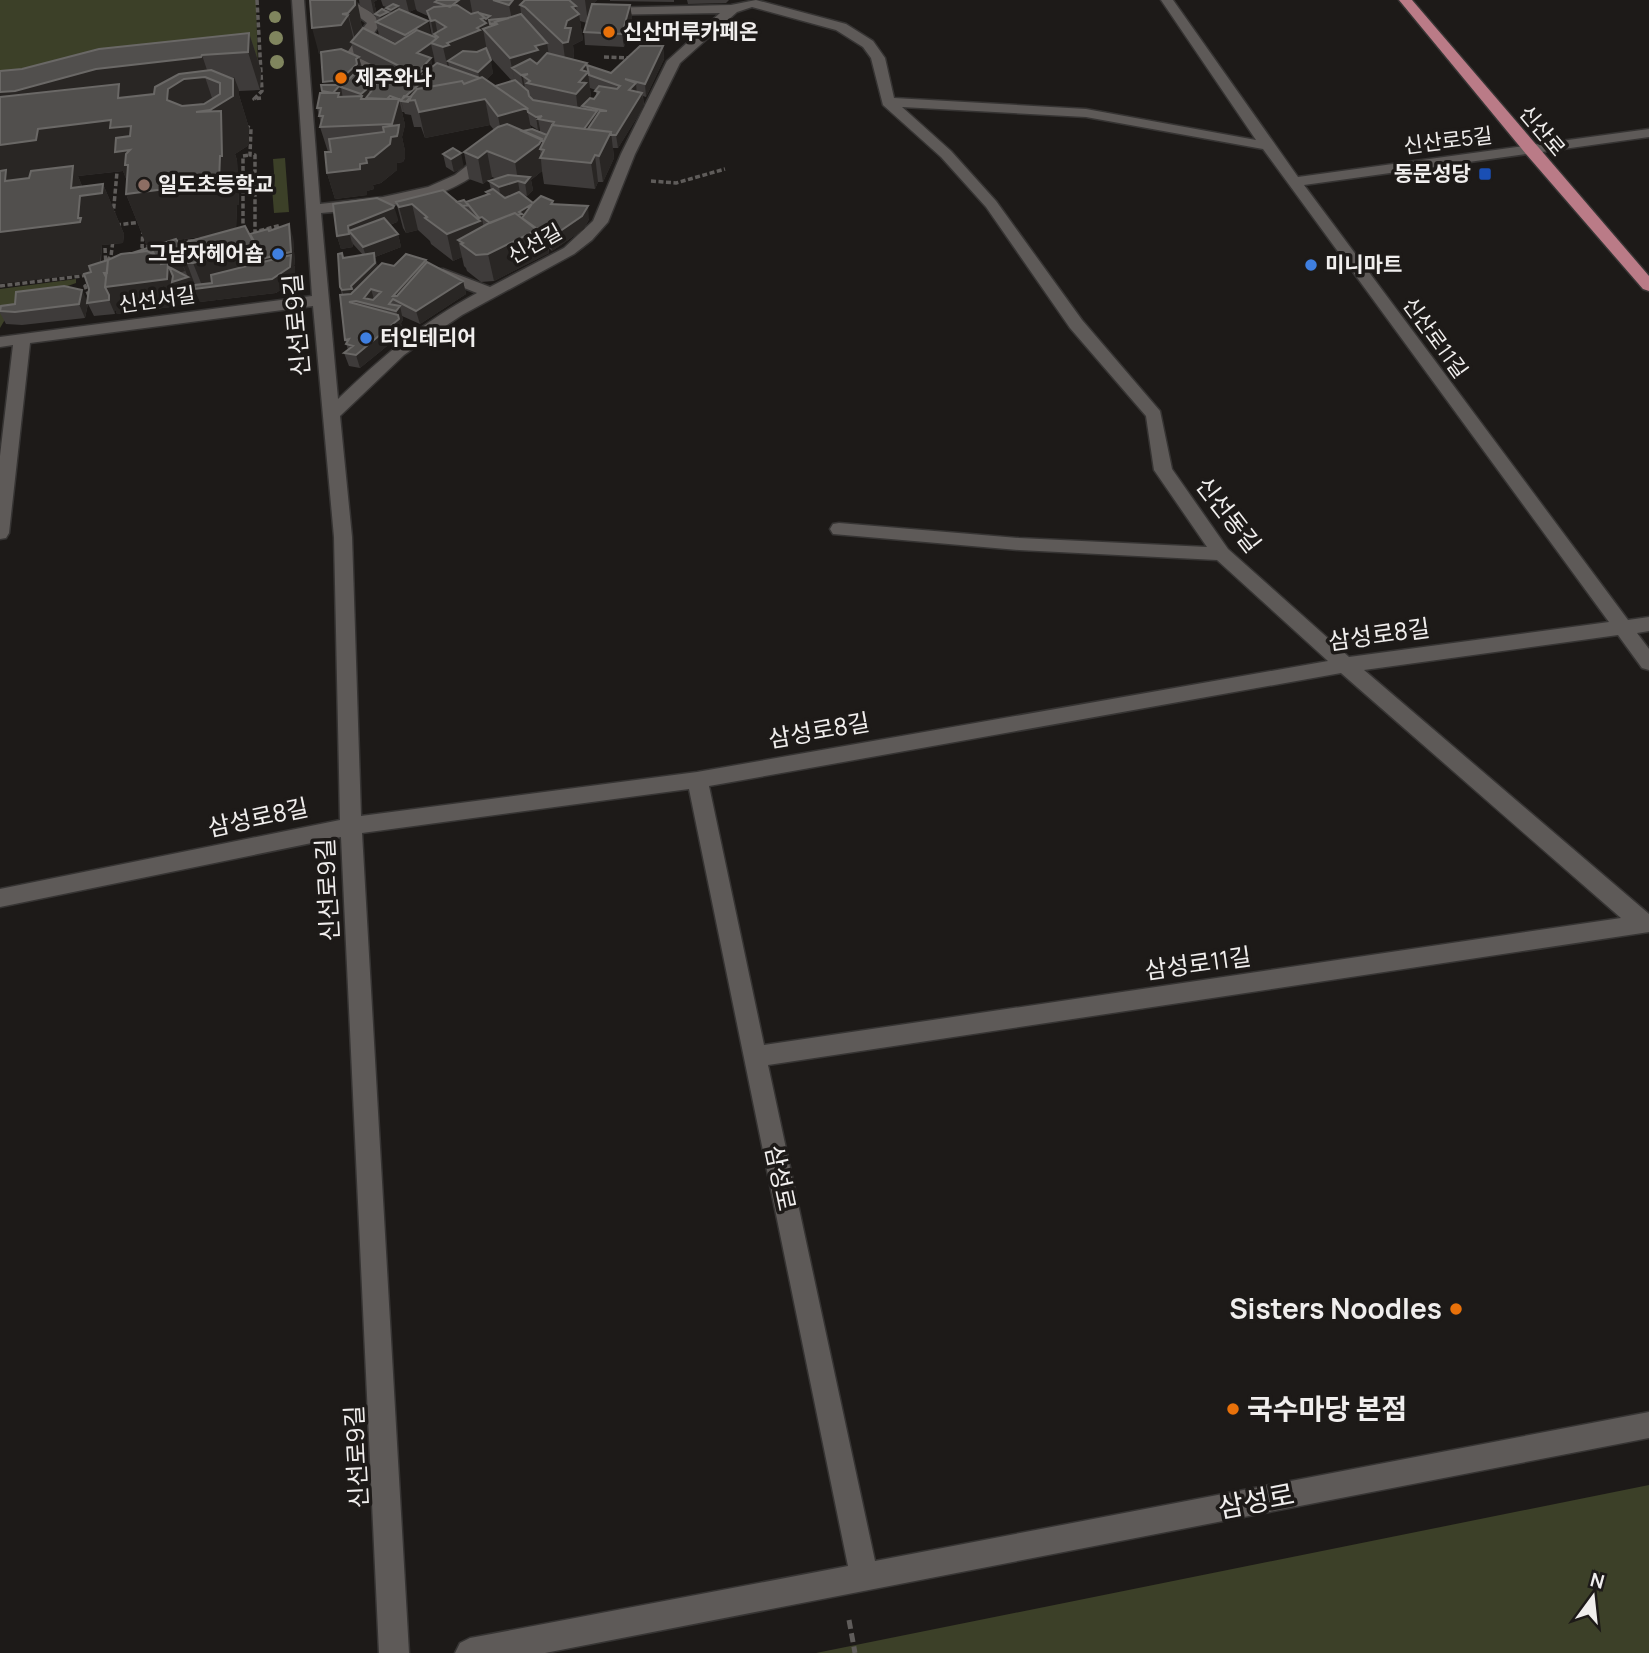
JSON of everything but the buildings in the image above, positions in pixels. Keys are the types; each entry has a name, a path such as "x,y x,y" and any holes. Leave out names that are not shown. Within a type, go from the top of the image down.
{"main road":[{"name":"신산로","path":"1405,0 1531,152 1649,286"}],"street":[{"name":"신선로9길","path":"298,0 308,59 320,300 343,537 351,826 394,1653"},
{"path":"343,0 366,14 374,23 344,55 412,85"},
{"name":"신산로11길","path":"1167,0 1268,146 1649,663"},
{"path":"752,1 841,27 868,44 878,58 888,102 1086,113 1268,146"},
{"name":"신선길","path":"332,414 398,351 456,311 569,251 587,237 600,222 622,154 674,61 732,9 752,1"},
{"path":"593,10 604,13 732,9"},
{"name":"신선동길","path":"888,102 946,154 991,204 1076,324 1154,415 1163,470 1222,554 1345,665 1646,924"},
{"name":"신산로5길","path":"1294,181 1531,152 1649,133"},
{"path":"314,209 377,201 434,189 459,178 502,148"},
{"path":"420,266 491,293"},
{"name":"신선서길","path":"0,342 320,300"},
{"path":"0,533 6,445 22,340"},
{"path":"839,530 1019,544 1222,554"},
{"name":"삼성로8길","path":"0,898 351,826 697,780 1345,665 1649,624"},
{"name":"삼성로","path":"697,780 864,1577"},
{"name":"삼성로11길","path":"754,1057 1646,924"},
{"name":"삼성로","path":"470,1653 1649,1425"}],"path":[{"path":"257,0 262,91 254,99 261,98"},
{"path":"604,57 637,58"},
{"path":"241,124 251,128 250,155"},
{"path":"255,232 255,155 243,156 243,235 255,232 281,225"},
{"path":"670,183 725,169"},
{"path":"103,273 111,256 117,172"},
{"path":"101,211 114,209"},
{"path":"115,226 143,222 142,247 205,239"},
{"path":"105,247 104,258 107,261"},
{"path":"0,286 90,275"},
{"path":"89,296 85,286 93,283"}],"green space":[{"path":"0,0 256,0 258,71 0,101"},
{"path":"285,158 289,212 274,213 271,175 274,173 273,159"},
{"path":"76,279 76,283 13,306 0,328 0,289"},
{"path":"1649,1485 1649,1653 816,1653"}],"place":[{"name":"신산머루카페온","path":"609,32"},
{"name":"제주와나","path":"341,78"},
{"name":"동문성당","path":"1485,174"},
{"name":"일도초등학교","path":"144,185"},
{"name":"그남자헤어숍","path":"278,254"},
{"name":"미니마트","path":"1311,265"},
{"name":"터인테리어","path":"366,338"},
{"name":"Sisters Noodles","path":"1456,1309"},
{"name":"국수마당 본점","path":"1233,1409"}]}
